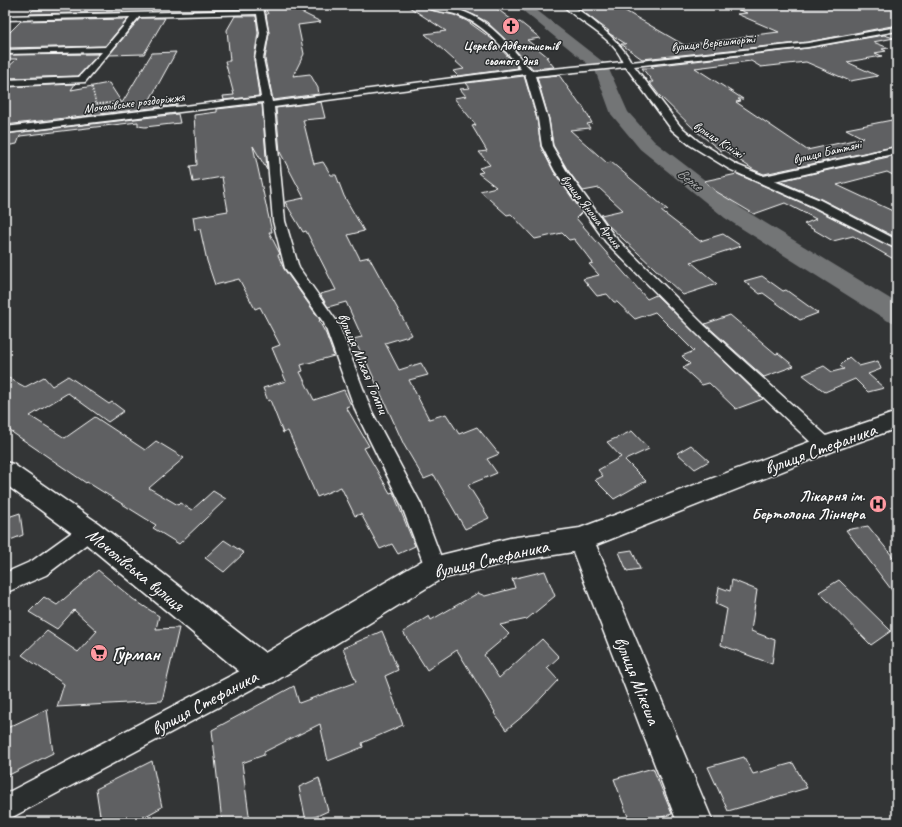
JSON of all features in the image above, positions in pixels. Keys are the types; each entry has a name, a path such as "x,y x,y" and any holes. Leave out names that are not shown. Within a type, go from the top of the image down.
{"main road":[{"name":"вулиця Стефаника","path":"264,671 435,568 510,550 581,539 825,445 891,422 897,422"},
{"name":"Мочолівська вулиця","path":"5,471 89,531 264,671"},
{"name":"вулиця Мікеша","path":"581,539 695,822"}],"street":[{"name":"вулиця Яноша Араня","path":"426,5 460,13 480,22 494,33 529,73 543,119 547,146 561,171 610,239 700,329 825,445"},
{"name":"вулиця Кініжі","path":"566,5 603,33 624,54 628,64 676,128 694,143 733,167 816,203 897,245"},
{"path":"5,18 138,14 258,8"},
{"name":"вулиця Міхая Томпи","path":"258,8 264,33 259,59 267,102 279,220 292,268 331,323 364,412 411,504 435,568"},
{"path":"5,83 82,80 138,14"},
{"name":"вулиця Верешморті","path":"529,73 607,67 753,52 808,45 897,29"},
{"path":"5,52 109,49"},
{"name":"Мочолівське роздоріжжя","path":"5,130 529,73"},
{"name":"вулиця Баттяні","path":"764,180 897,150"},
{"path":"5,583 39,568 89,531"},
{"name":"вулиця Стефаника","path":"5,808 264,671"}],"path":[{"path":"82,80 91,86 96,104 119,102 119,117"}],"building":[{"path":"406,5 422,5 430,10 454,15 467,21 492,39 518,68 458,76 453,71 464,69 425,34 446,31"},
{"path":"444,5 492,5 516,23 520,22 540,38 527,40 548,57 546,57 554,67 533,69 487,22 459,9"},
{"path":"573,5 615,5 684,45 779,32 737,14 747,13 731,7 731,5 897,5 897,25 808,42 642,59 621,44 626,44 610,34 607,31 609,31"},
{"path":"264,6 297,6 301,12 321,22 298,25 304,54 293,76 310,74 318,88 319,94 273,100 265,59 269,33 266,14 268,14"},
{"path":"125,8 122,12 29,14 33,10"},
{"path":"235,16 256,16 258,33 254,59 259,96 224,100 223,96 234,95 225,61 230,61 227,30"},
{"path":"140,18 165,18 144,54 109,55"},
{"path":"128,19 105,46 5,48 5,37 21,21"},
{"path":"884,35 894,38 873,42 889,48 882,49 886,51 875,53 882,56 847,62 878,76 850,81 806,62 761,67 751,61 695,68 743,99 738,99 741,101 736,102 807,150 863,138 846,129 897,119 897,146 764,174 754,170 724,150 721,151 696,131 659,95 649,82 653,82 642,68 654,68 651,66 808,48"},
{"path":"176,52 148,103 177,100 177,105 5,125 5,87 75,84 71,90 109,83 122,103 152,53"},
{"path":"99,54 78,76 5,78 5,70 17,59 5,59 5,55"},
{"path":"559,75 580,105 582,105 592,123 587,124 590,128 570,130 607,163 611,162 668,210 661,211 700,241 723,234 741,246 691,262 717,284 683,295 608,225 601,215 623,210 599,188 583,191 567,169 553,145 549,119 537,77"},
{"path":"524,76 537,119 541,147 554,172 582,212 576,218 647,299 656,295 763,399 736,409 709,383 702,385 683,368 690,364 682,356 694,351 655,312 635,319 617,302 614,302 607,294 597,296 583,279 599,275 589,264 593,263 574,239 569,240 562,233 535,239 511,214 507,215 480,191 496,187 478,173 483,172 479,168 490,165 479,152 487,151 472,126 476,125 454,98 466,96 460,89 470,88 466,83"},
{"path":"321,102 325,118 303,120 314,164 323,162 331,175 336,175 344,196 364,231 348,235 360,259 369,257 412,335 385,343 399,370 421,363 428,375 409,380 429,419 446,414 459,434 477,427 499,454 487,459 497,473 468,485 489,518 465,529 434,475 424,479 404,445 367,363 353,339 362,337 346,302 328,307 320,294 336,290 306,231 303,232 285,202 304,198 280,152 276,108"},
{"path":"262,104 267,170 253,146 272,232 269,232 280,254 278,255 284,269 320,320 319,321 326,334 334,356 301,365 303,371 300,372 314,400 344,390 351,405 346,407 369,446 364,448 390,493 393,492 415,546 398,554 392,544 380,549 361,514 355,516 341,487 317,497 288,431 283,433 270,400 268,401 263,388 286,381 272,348 280,345 260,307 255,309 239,279 215,285 207,261 200,229 195,230 193,217 228,211 222,177 193,182 190,166 197,165 194,115 217,112 217,109"},
{"path":"178,114 180,123 145,127 138,126 138,122 20,136 17,144 5,146 5,134"},
{"path":"897,155 897,177 887,172 837,185 897,213 897,238 821,199 779,181"},
{"path":"737,174 811,207 897,250 897,261 853,236 833,241 804,224 816,219 785,203 754,214 717,192 704,181"},
{"path":"762,276 783,291 786,290 818,313 800,320 763,293 760,294 744,281"},
{"path":"730,315 776,354 778,353 794,366 764,377 705,324"},
{"path":"849,357 859,366 878,361 881,369 868,374 884,388 868,392 855,379 825,392 803,375 824,366 832,372 844,369 840,366"},
{"path":"5,376 25,387 44,377 52,386 68,376 109,404 112,402 124,411 108,422 68,393 30,416 65,438 95,417 145,450 156,441 184,458 149,488 178,505 180,503 192,510 213,491 226,499 179,544 153,528 156,525 87,482 86,483 5,426"},
{"path":"632,431 649,449 625,460 646,481 614,499 595,480 603,476 598,470 621,457 607,442"},
{"path":"691,445 709,461 695,469 677,453"},
{"path":"20,513 23,535 5,542 5,518"},
{"path":"868,526 897,562 897,597 846,530"},
{"path":"224,540 244,553 224,572 205,558"},
{"path":"632,550 640,569 627,571 619,552"},
{"name":"Гурман","path":"98,570 133,599 159,616 156,629 179,628 162,701 57,707 64,684 22,655 47,631 78,652 97,631 74,610 57,629 29,612 44,597 57,605"},
{"path":"545,571 555,596 527,619 500,625 509,634 484,655 499,678 542,639 559,657 547,668 558,680 529,711 506,730 494,713 495,712 457,650 427,670 403,632 429,616 431,620 478,593 485,596 515,588 512,579"},
{"path":"732,580 757,590 751,631 775,640 772,664 721,645 727,609 716,604 719,587 730,591"},
{"path":"839,580 891,631 871,645 819,592"},
{"path":"382,631 398,670 385,676 403,725 362,743 363,747 328,761 320,724 264,752 264,755 242,763 250,822 222,822 212,730 294,686 299,703 356,682 343,648"},
{"path":"47,709 53,753 5,777 5,729"},
{"path":"744,757 753,774 793,763 807,788 728,811 708,767"},
{"path":"152,761 162,807 135,822 101,822 96,789"},
{"path":"653,768 672,814 645,822 630,822 614,779"},
{"path":"319,778 328,811 306,821 299,787"}],"waterway":[{"name":"Верке","path":"522,5 602,68 620,114 647,145 733,213 897,315"}],"place":[{"name":"Церква Адвентистів сьомого дня","path":"511,26"},
{"name":"Лікарня ім. Бертолона Ліннера","path":"878,504"},
{"name":"Гурман","path":"99,653"}]}
